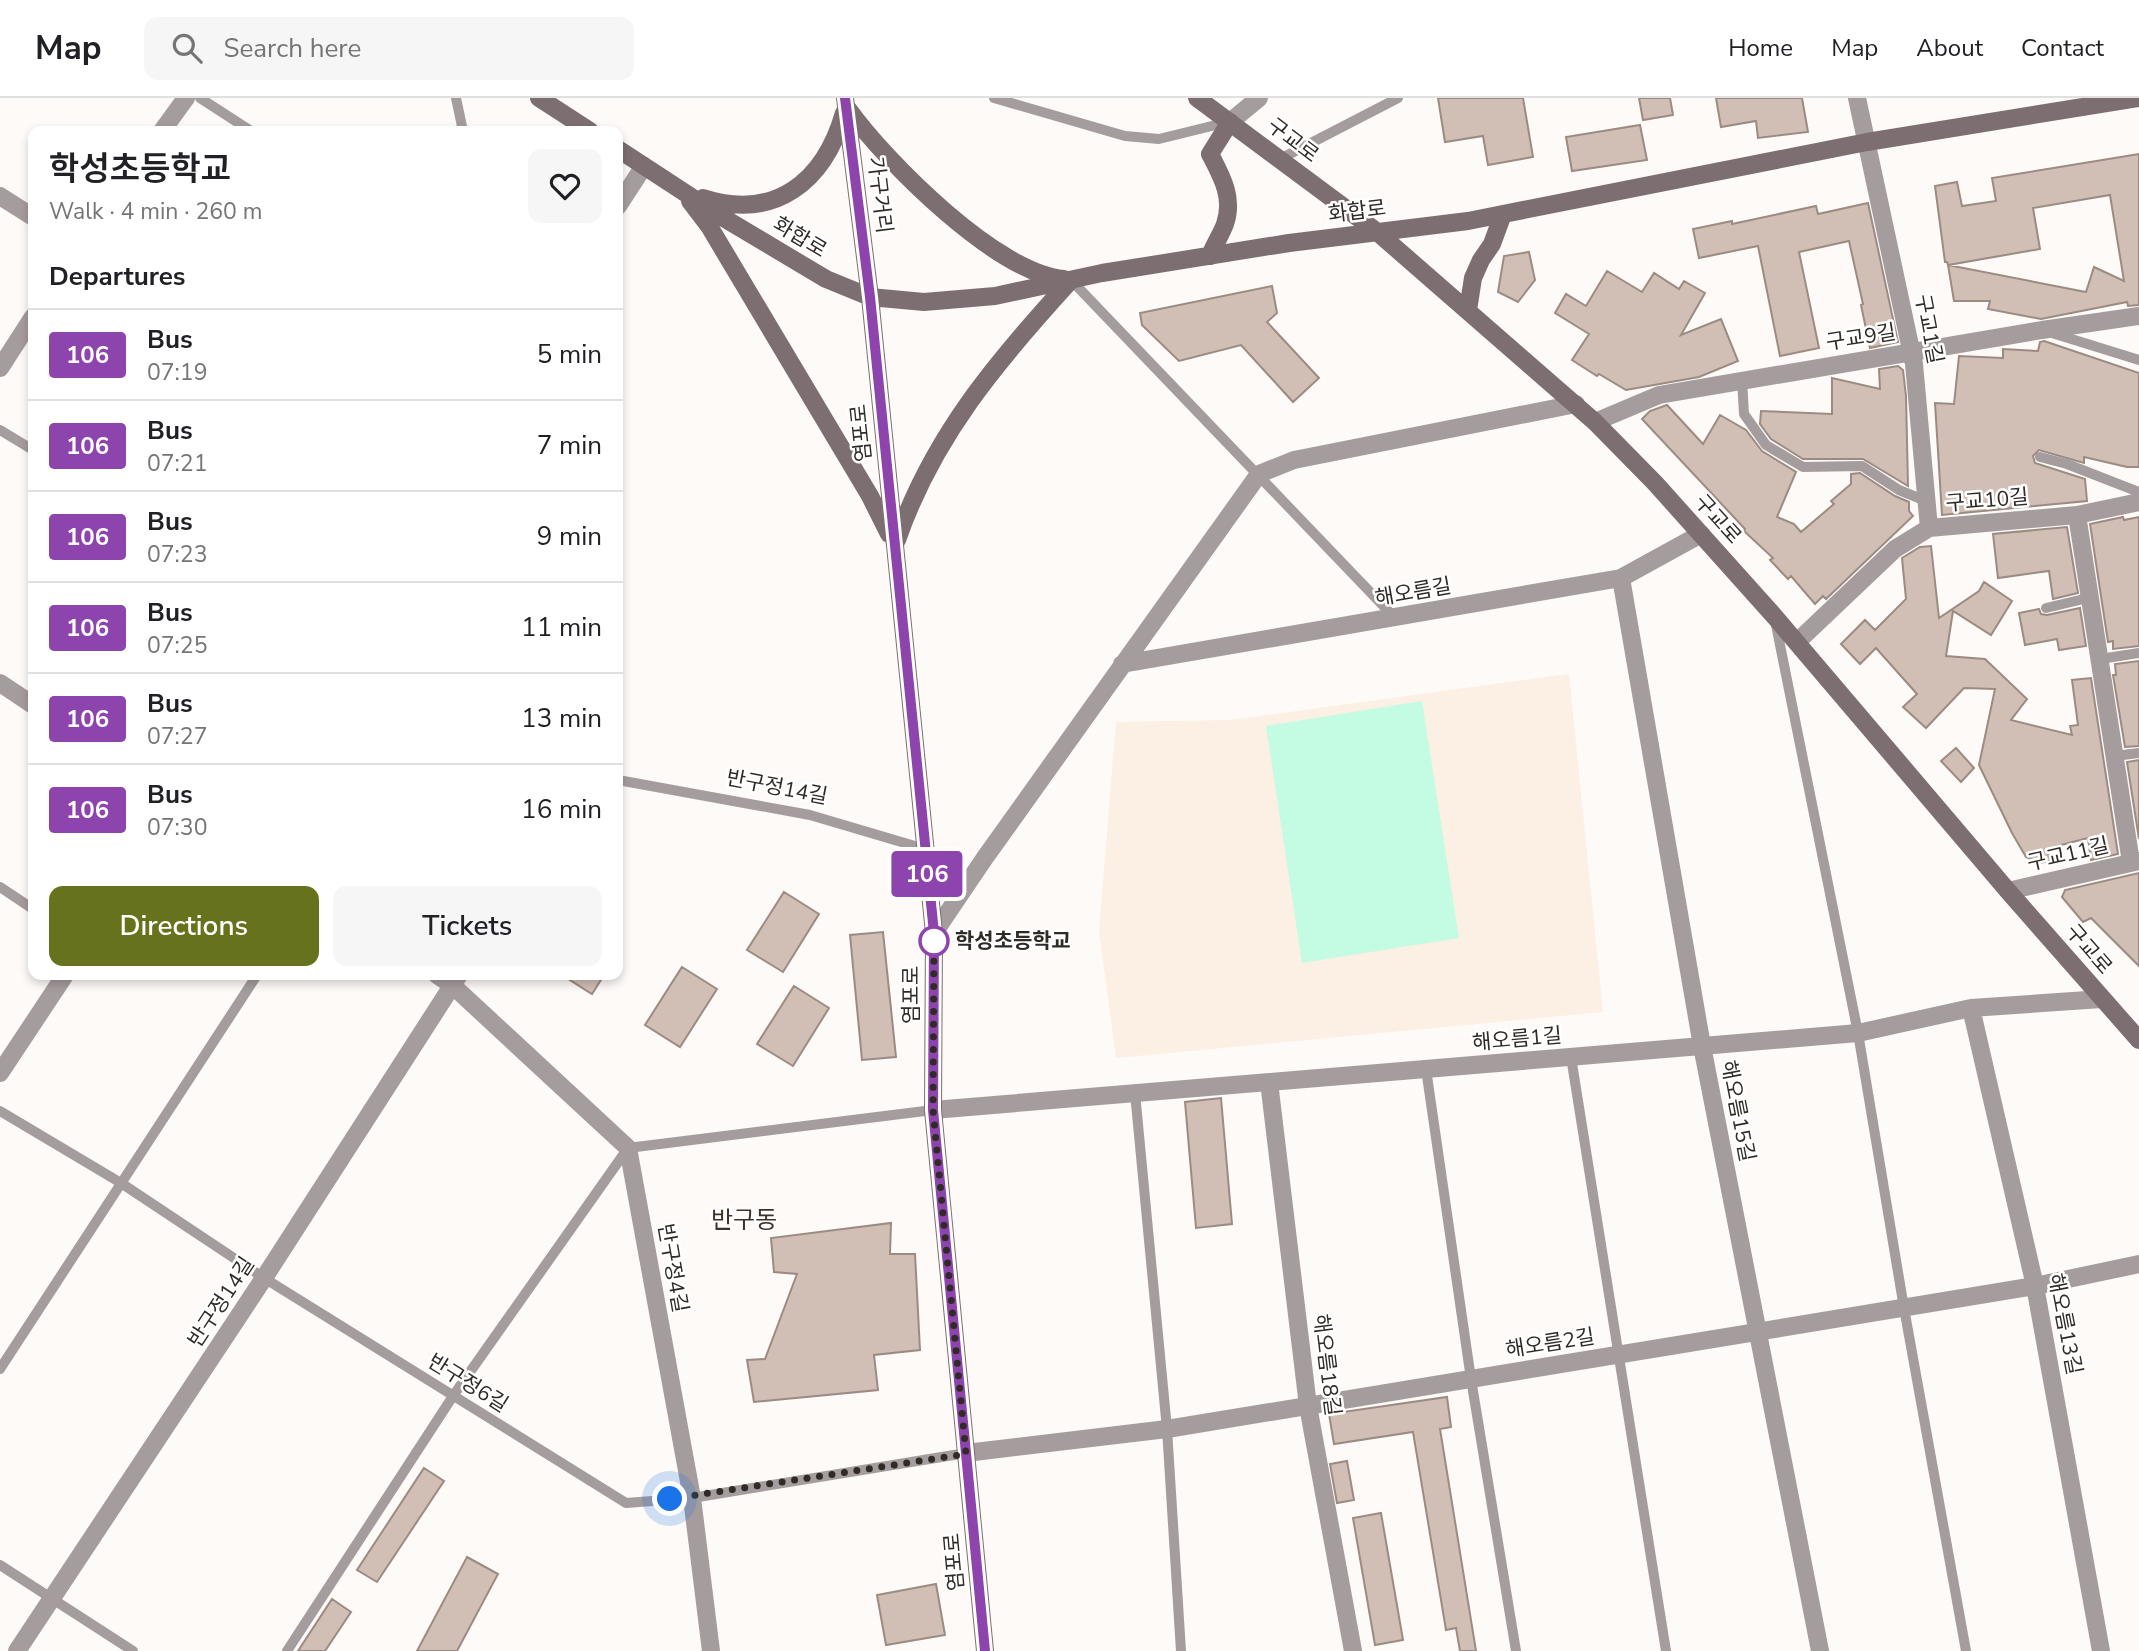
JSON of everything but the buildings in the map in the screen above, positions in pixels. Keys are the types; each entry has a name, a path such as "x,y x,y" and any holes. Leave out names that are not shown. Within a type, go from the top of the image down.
{"main road":[{"path":"539,98 582,126"},
{"name":"구교로","path":"1197,98 1376,231 1595,422 1775,617 2008,891 2139,1040"},
{"name":"화합로","path":"623,152 825,279 870,297 924,302 995,296 1210,256 1376,231 1468,221 1867,142 2137,98"},
{"path":"682,191 734,205 763,204 779,198 811,176 824,159 834,142 845,102"},
{"path":"845,102 868,137 893,165 949,214 1028,268 1051,278 1071,280"},
{"name":"가구거리","path":"845,102 870,297"},
{"path":"1210,256 1224,226 1229,207 1227,190 1210,154 1230,122"},
{"path":"682,191 709,226 870,496 895,547"},
{"path":"1468,310 1473,278 1492,244 1503,214"},
{"path":"895,547 909,505 953,424 1000,359 1071,280"},
{"name":"염포로","path":"870,297 934,933 933,1110 985,1651"}],"street":[{"path":"166,126 186,98"},
{"path":"1230,122 1259,98"},
{"name":"구교1길","path":"1857,98 1912,352 1929,528"},
{"path":"623,198 644,166"},
{"path":"0,196 28,215"},
{"name":"구교9길","path":"1595,422 1659,395 2139,316"},
{"path":"0,368 28,325"},
{"path":"934,933 1259,474 1294,460 1576,404"},
{"name":"구교10길","path":"1797,642 1895,549 1929,528 2077,514 2139,502"},
{"path":"2077,514 2115,756 2135,862"},
{"name":"해오름길","path":"1122,664 1621,578 1701,534"},
{"name":"해오름15길","path":"1621,578 1702,1046 1820,1651"},
{"path":"0,683 28,702"},
{"name":"구교11길","path":"2008,891 2135,862"},
{"path":"0,1073 62,980"},
{"name":"반구정14길","path":"17,1651 264,1278 449,980"},
{"path":"452,980 628,1148"},
{"name":"해오름1길","path":"933,1110 1858,1033 1971,1008 2102,999"},
{"name":"해오름13길","path":"1971,1008 2035,1286 2101,1651"},
{"name":"해오름18길","path":"1269,1082 1308,1406 1353,1651"},
{"name":"반구정4길","path":"628,1148 692,1497 711,1651"},
{"name":"해오름2길","path":"966,1454 1167,1429 2035,1286 2139,1264"}],"lane":[{"path":"200,98 243,126"},
{"path":"456,98 462,126"},
{"path":"995,98 1125,136 1158,139 1230,122"},
{"path":"1280,159 1398,98"},
{"path":"1071,280 1395,619"},
{"path":"2042,330 2139,360"},
{"path":"1742,380 1744,414 1766,445 1803,467 1862,466 1899,490 1926,501"},
{"path":"0,430 28,447"},
{"path":"2040,457 2067,464 2139,492"},
{"path":"2046,608 2092,597"},
{"path":"1775,617 1858,1033 1966,1651"},
{"path":"2100,659 2139,653"},
{"path":"2115,756 2139,753"},
{"name":"반구정14길","path":"623,781 810,816 925,849"},
{"path":"0,887 28,906"},
{"path":"0,1369 254,980"},
{"path":"1571,1057 1666,1651"},
{"path":"1426,1069 1471,1379 1516,1651"},
{"path":"1135,1093 1167,1429 1181,1651"},
{"path":"287,1651 453,1396 628,1148 933,1110"},
{"name":"반구정6길","path":"0,1111 121,1183 264,1278 626,1503 692,1497 966,1454"},
{"path":"0,1566 133,1651"}],"shaded area":[{"name":"학성초등학교","path":"1569,674 1603,1012 1116,1058 1099,931 1116,722 1231,720"}],"green space":[{"path":"1422,701 1459,938 1302,963 1266,726"}],"bus line":[{"name":"106","path":"845,98 870,297 934,933 933,1110 985,1651"}],"place":[{"name":"학성초등학교","path":"934,941"}],"district":[{"name":"반구동","path":"744,1220"}],"route":[{"path":"670,1499 966,1454 933,1110 934,933 934,941"}]}
